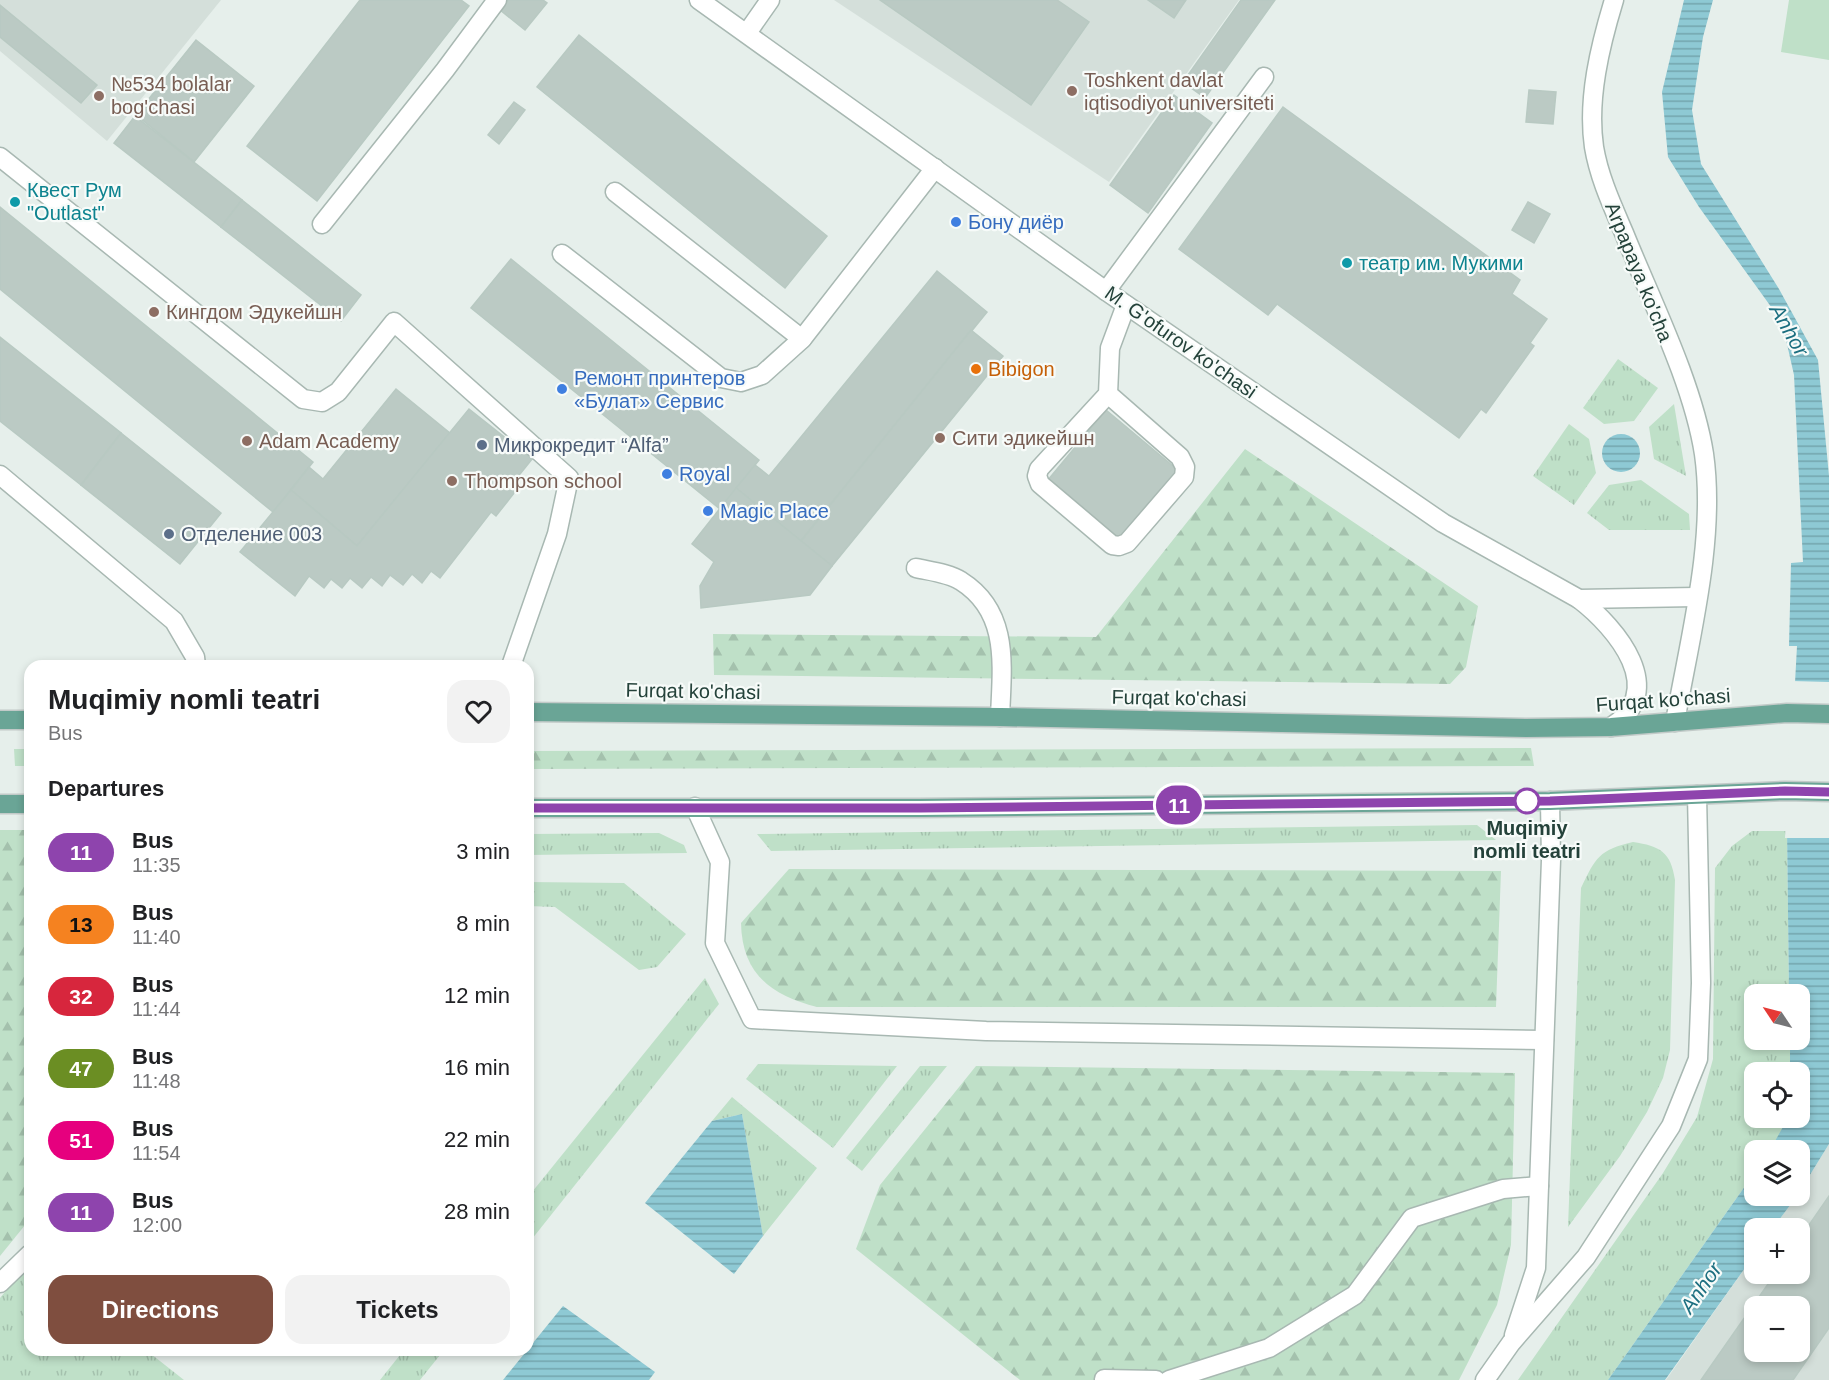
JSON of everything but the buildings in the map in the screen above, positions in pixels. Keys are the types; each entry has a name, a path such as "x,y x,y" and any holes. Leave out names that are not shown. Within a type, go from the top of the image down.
{"main road":[{"name":"Furqat ko'chasi","path":"534,712 1000,717 1526,728 1611,727 1787,713 1829,714"},
{"path":"0,720 24,720"},
{"path":"534,808 920,808 1550,801 1785,791 1829,792"},
{"path":"0,804 24,804"}],"street":[{"path":"322,224 445,70 497,0"},
{"name":"M. G'ofurov ko'chasi","path":"699,0 1106,291 1443,522 1579,599 1607,624 1628,655 1635,671 1638,684 1635,704 1630,712 1611,727"},
{"path":"747,33 770,0"},
{"name":"Arpapaya ko'cha","path":"1614,0 1598,69 1593,109 1594,147 1607,191 1696,416 1704,455 1707,542 1676,722"},
{"path":"1106,291 1264,77"},
{"path":"0,157 303,399 322,402 338,392 394,322 569,478 557,534 513,660"},
{"path":"562,254 721,378 741,382 762,375 802,339 935,168"},
{"path":"615,192 802,339"},
{"path":"1108,394 1180,457 1185,467 1184,477 1127,543 1119,546 1112,545 1040,484 1037,476 1039,469 1108,394 1110,348 1126,305"},
{"path":"0,475 174,621 195,660"},
{"path":"916,568 959,579 978,595 999,630 1002,656 1000,717"},
{"path":"1579,599 1696,597"},
{"path":"1485,1380 1511,1343 1586,1257 1671,1126 1698,1059 1701,982 1697,795"},
{"path":"1511,1343 1536,1268 1551,860 1550,801"},
{"path":"695,807 720,862 715,943 752,1019 986,1031 1544,1040"},
{"path":"1169,1380 1269,1348 1354,1295 1412,1218 1503,1189 1539,1186"},
{"path":"0,1282 24,1260"},
{"path":"1104,1379 1156,1380"}],"shaded area":[{"name":"№534 bolalar bog'chasi","path":"0,0 221,0 107,141 0,51"},
{"name":"Toshkent davlat iqtisodiyot universiteti","path":"834,0 1239,0 1109,182"},
{"path":"1829,1144 1829,1380 1666,1380 1744,1270 1744,1284 1810,1284 1810,1218 1780,1218 1790,1206 1810,1206 1810,1175"}],"green space":[{"path":"1789,0 1829,0 1829,60 1781,52"},
{"path":"1618,359 1658,388 1634,421 1604,424 1583,408"},
{"path":"1674,404 1686,476 1654,459 1649,427"},
{"path":"1569,424 1589,439 1596,473 1574,505 1533,476"},
{"path":"1245,449 1478,606 1466,667 1450,684 714,675 713,634 1096,637"},
{"path":"1641,480 1689,514 1690,530 1609,530 1587,513 1609,485"},
{"path":"1531,748 1534,766 534,769 534,751"},
{"path":"14,749 24,749 24,766 15,766"},
{"path":"1477,825 1496,840 771,851 757,834"},
{"path":"0,830 24,830 24,1226 0,1256"},
{"path":"1752,831 1787,831 1789,984 1744,984 1744,1050 1790,1050 1790,1062 1744,1062 1744,1128 1784,1128 1776,1140 1744,1140 1744,1188 1608,1380 1518,1380 1663,1173 1697,1117 1713,1059 1715,868 1732,846"},
{"path":"659,833 684,845 687,853 534,855 534,834"},
{"path":"1633,842 1657,848 1663,852 1671,863 1675,880 1670,1050 1663,1078 1647,1112 1620,1156 1568,1227 1581,888 1600,856 1613,848"},
{"path":"789,869 1501,871 1496,1007 817,1007 786,996 762,980 753,969 743,941 741,923"},
{"path":"534,882 624,883 686,934 657,967 639,970 555,907 534,906"},
{"path":"705,978 719,1004 534,1236 534,1190"},
{"path":"758,1064 897,1066 833,1148 746,1079"},
{"path":"920,1066 947,1066 862,1171 846,1158"},
{"path":"976,1066 1515,1073 1511,1245 1497,1305 1459,1380 1020,1380 856,1249 880,1185"},
{"path":"732,1097 817,1168 763,1236 742,1114 712,1121"},
{"path":"24,1268 24,1356 154,1356 184,1380 0,1380 0,1298"},
{"path":"399,1356 439,1356 420,1380 380,1380"}],"water":[{"name":"Anhor","path":"1684,0 1713,0 1703,37 1692,110 1701,164 1779,289 1818,360 1829,476 1829,1144 1810,1175 1810,1140 1776,1140 1782,1128 1810,1128 1810,1062 1790,1062 1790,1050 1810,1050 1810,984 1789,984 1787,831 1797,646 1789,646 1791,563 1803,562 1794,375 1782,322 1699,207 1668,157 1662,92"},
{"path":"1621,434 1634,440 1640,453 1634,466 1621,472 1608,466 1602,453 1608,440"},
{"path":"742,1114 763,1236 734,1274 645,1203 712,1121"},
{"name":"Anhor","path":"1744,1188 1744,1206 1790,1206 1780,1218 1744,1218 1744,1269 1665,1380 1608,1380"},
{"path":"563,1306 655,1372 649,1380 503,1380 522,1356 534,1356 534,1342"}],"pier":[{"path":"1792,681 1829,682 1829,838 1785,838"}],"bus line":[{"name":"11","path":"534,808 920,808 1550,801 1785,791 1829,792"}],"place":[{"name":"Toshkent davlat iqtisodiyot universiteti","path":"1072,91"},
{"name":"№534 bolalar bog'chasi","path":"99,96"},
{"name":"Квест Рум \"Outlast\"","path":"15,202"},
{"name":"Бону диёр","path":"956,222"},
{"name":"театр им. Мукими","path":"1347,263"},
{"name":"Кингдом Эдукейшн","path":"154,312"},
{"name":"Bibigon","path":"976,369"},
{"name":"Ремонт принтеров «Булат» Сервис","path":"562,389"},
{"name":"Сити эдикейшн","path":"940,438"},
{"name":"Adam Academy","path":"247,441"},
{"name":"Микрокредит “Alfa”","path":"482,445"},
{"name":"Royal","path":"667,474"},
{"name":"Thompson school","path":"452,481"},
{"name":"Magic Place","path":"708,511"},
{"name":"Отделение 003","path":"169,534"},
{"name":"Muqimiy nomli teatri","path":"1527,801"}]}
